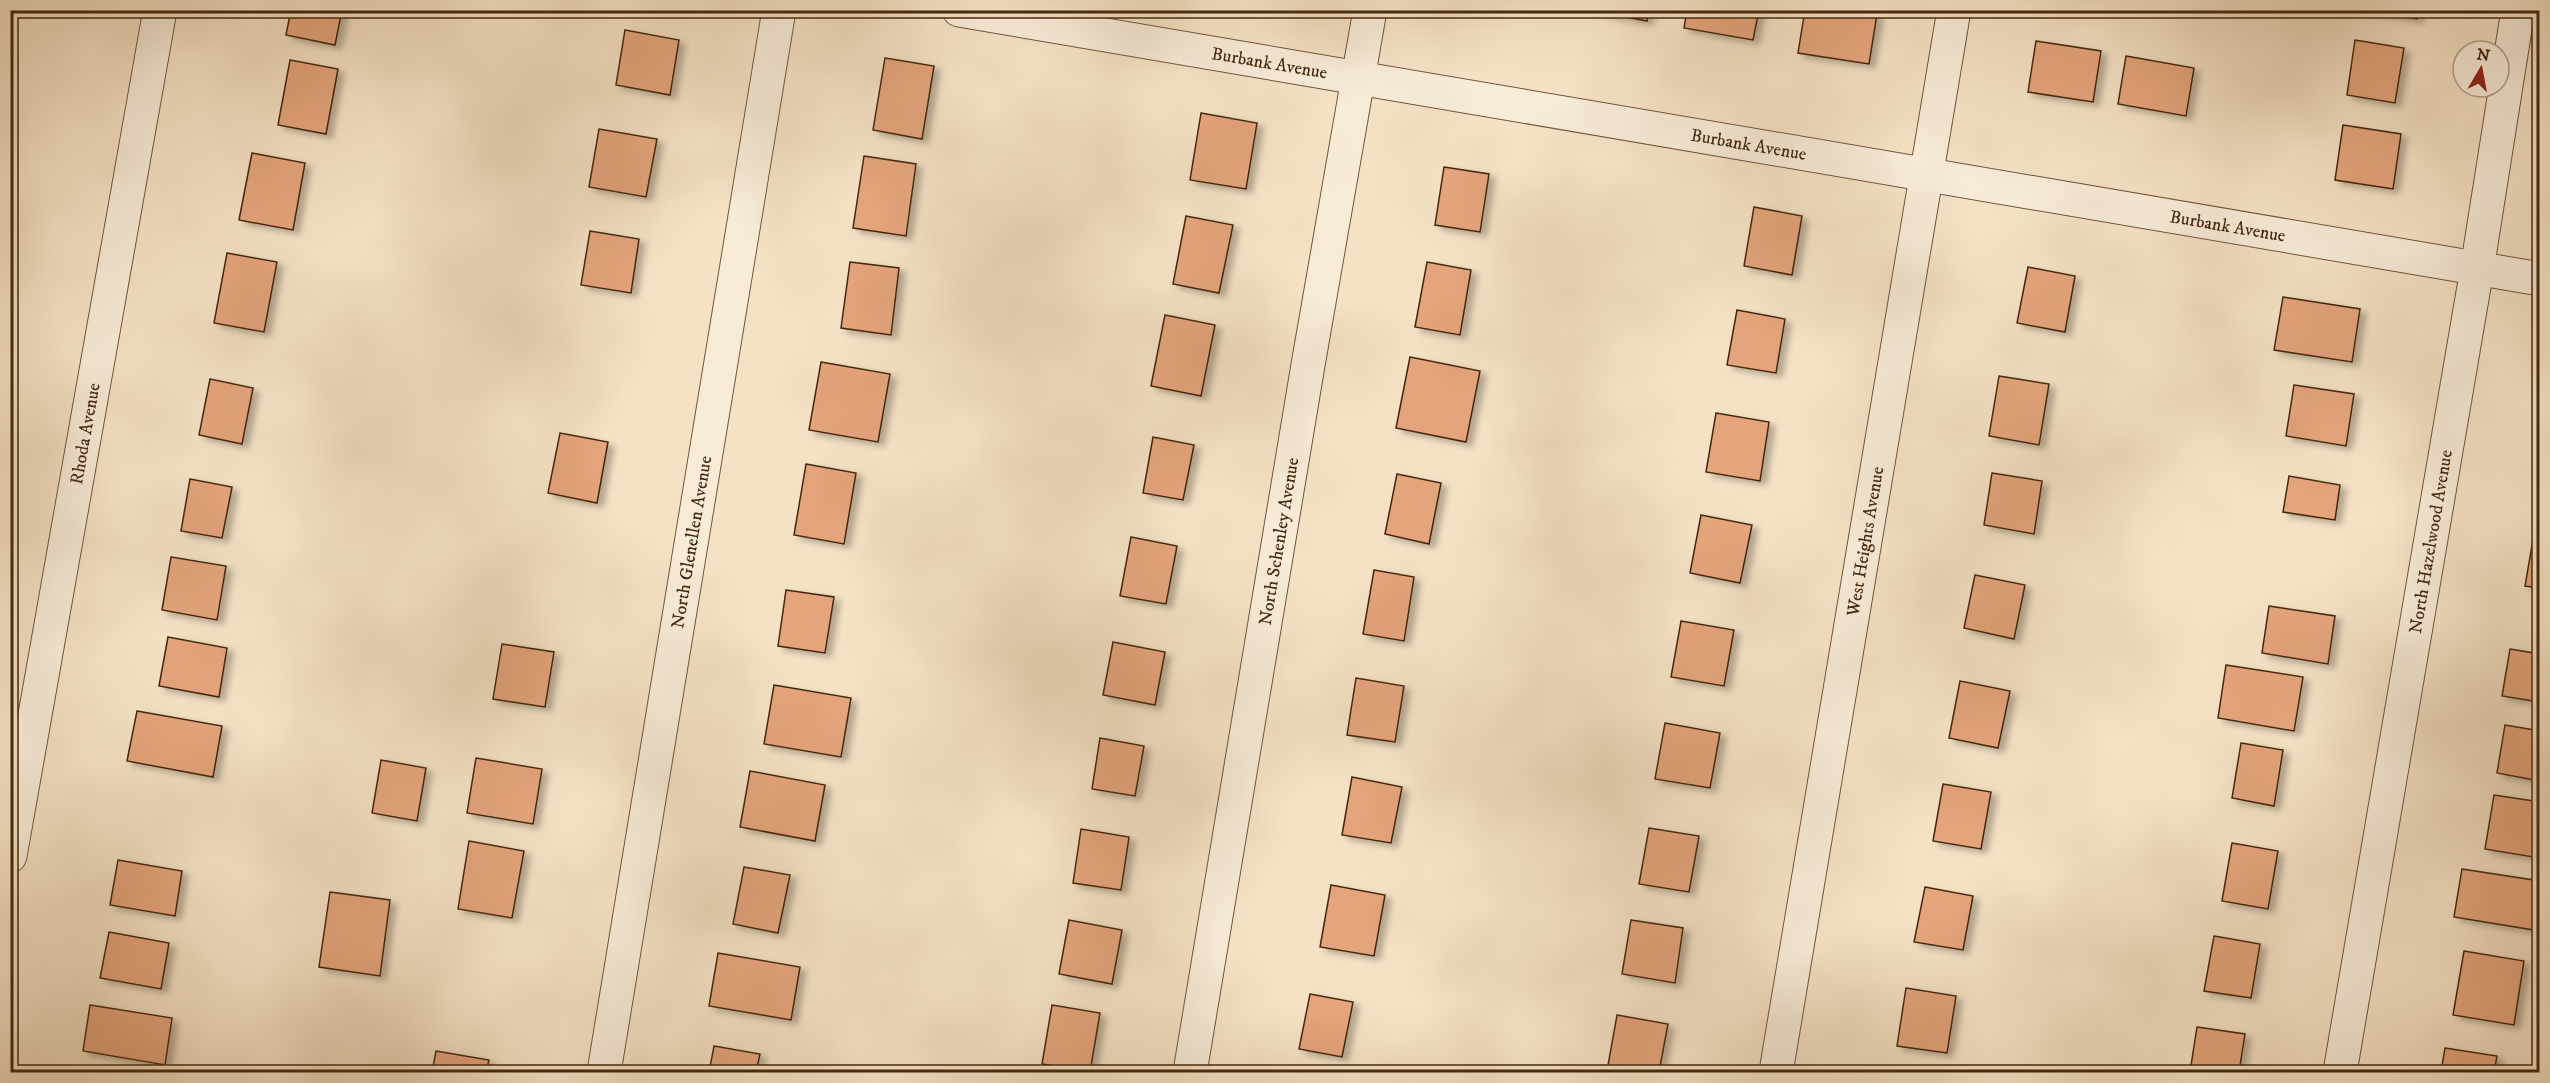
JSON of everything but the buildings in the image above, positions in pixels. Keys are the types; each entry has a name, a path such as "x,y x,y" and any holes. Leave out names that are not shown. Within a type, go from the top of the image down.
{"street":[{"name":"Rhoda Avenue","path":"10,856 160,10"},
{"name":"North Glenellen Avenue","path":"604,1072 779,10"},
{"name":"Burbank Avenue","path":"959,10 2540,279"},
{"name":"North Schenley Avenue","path":"1190,1072 1370,10"},
{"name":"West Heights Avenue","path":"1776,1072 1954,10"},
{"name":"North Hazelwood Avenue","path":"2340,1072 2477,269 2518,10"}]}
